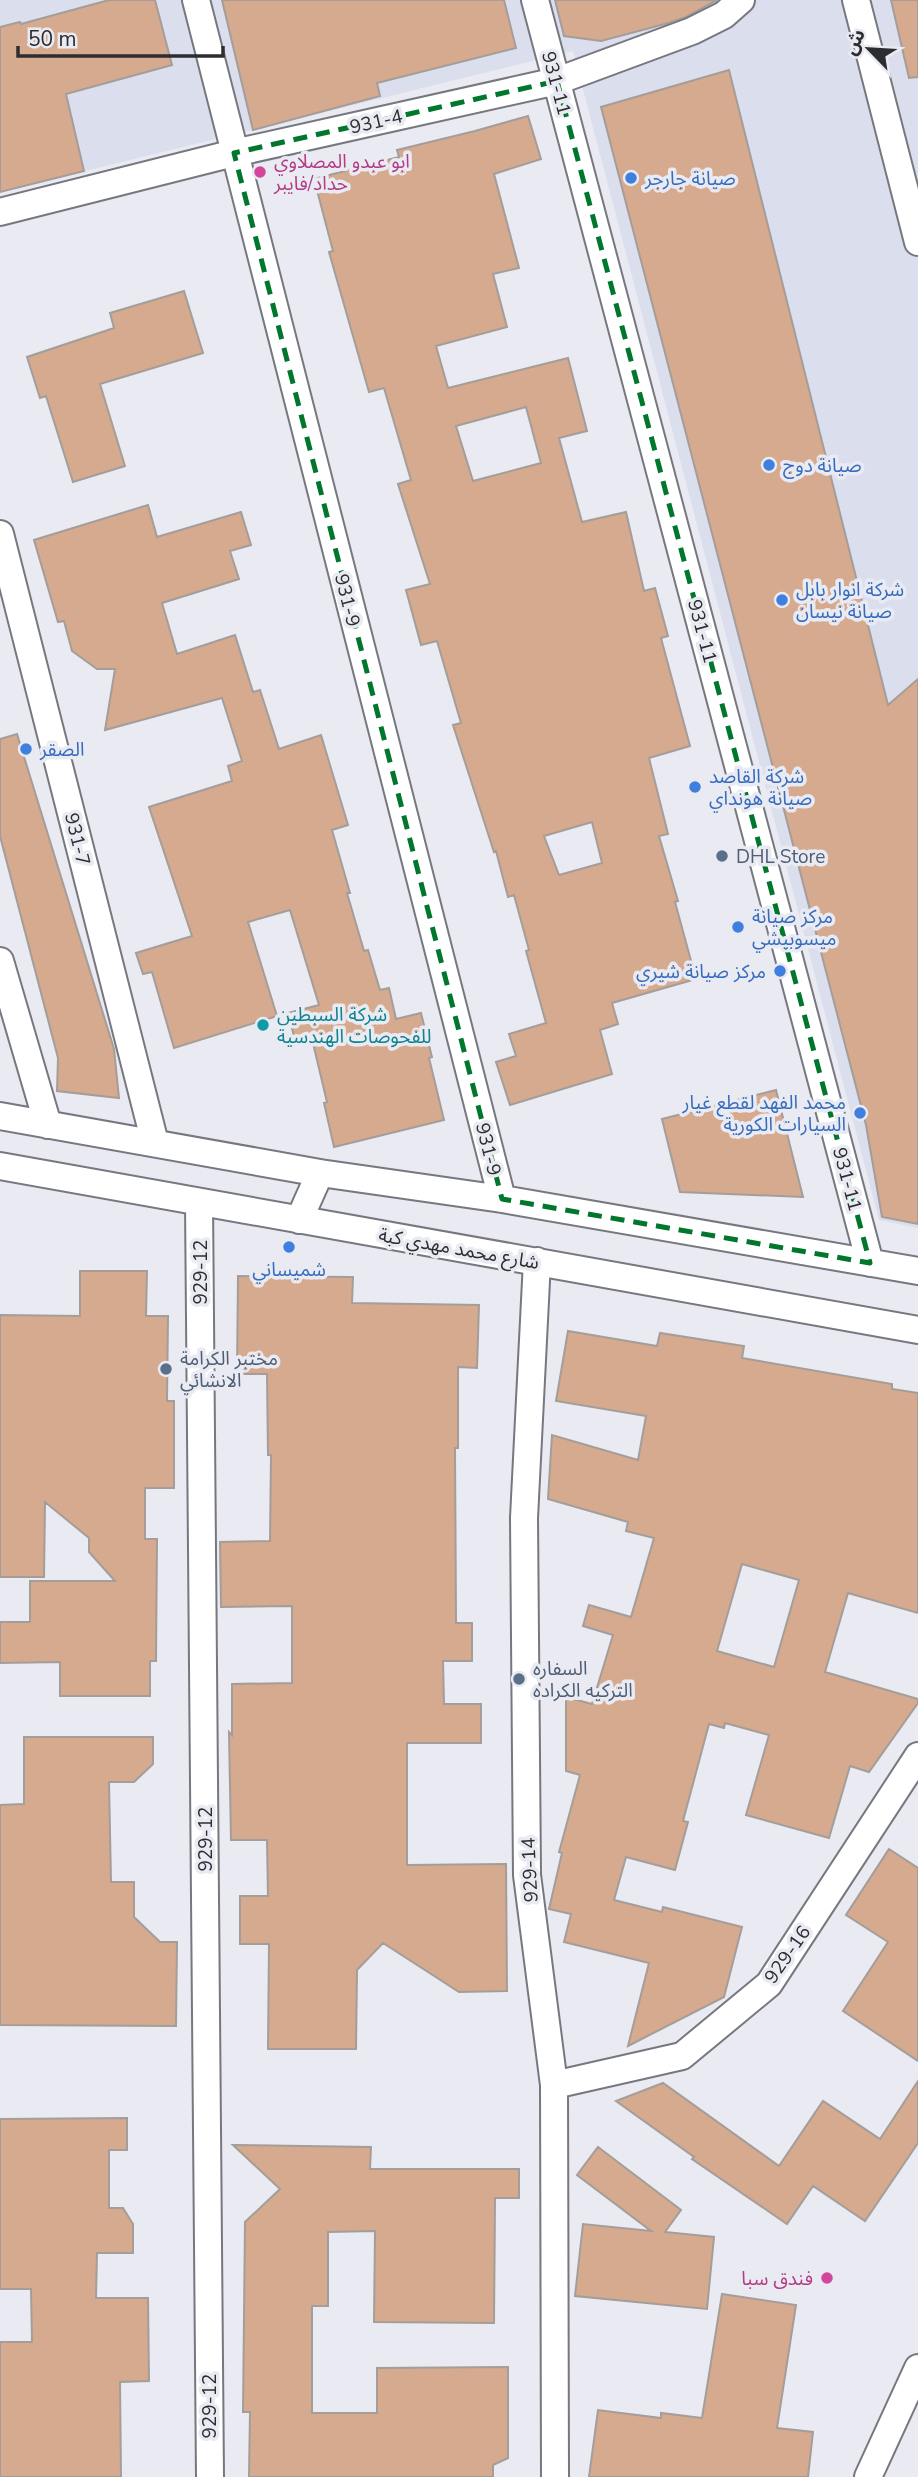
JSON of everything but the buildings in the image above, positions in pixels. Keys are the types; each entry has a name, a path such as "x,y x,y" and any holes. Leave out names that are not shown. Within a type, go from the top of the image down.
{"street":[{"name":"931-9","path":"196,0 502,1199"},
{"name":"931-11","path":"535,0 870,1263"},
{"name":"931-4","path":"0,212 234,153 557,81 692,31 724,15 741,0"},
{"path":"856,0 918,242"},
{"name":"931-7","path":"0,534 155,1143"},
{"path":"0,961 48,1125"},
{"path":"0,1116 320,1173 502,1199 918,1271"},
{"name":"شارع محمد مهدي كبة","path":"0,1166 918,1330"},
{"path":"299,1220 320,1173"},
{"name":"929-12","path":"199,1202 210,2477"},
{"name":"929-14","path":"537,1261 524,1518 527,1875 554,2085 555,2477"},
{"name":"929-16","path":"554,2085 682,2056 769,1984 918,1756"},
{"path":"868,2477 918,2368"}],"highlighted area":[{"path":"557,81 870,1263 502,1199 234,153"}],"shaded area":[{"path":"0,0 918,0 918,1228 879,1220 573,51 0,192"}],"place":[{"name":"ابو عبدو المصلاوي حداد/فايبر","path":"260,172"},
{"name":"صيانة جارجر","path":"631,178"},
{"name":"صيانة دوج","path":"769,465"},
{"name":"شركة انوار بابل صيانة نيسان","path":"782,600"},
{"name":"الصقر","path":"26,749"},
{"name":"شركة القاصد صيانة هونداي","path":"695,787"},
{"name":"DHL Store","path":"722,856"},
{"name":"مركز صيانة ميسوبيشي","path":"738,927"},
{"name":"مركز صيانة شيري","path":"780,971"},
{"name":"شركة السبطين للفحوصات الهندسية","path":"263,1025"},
{"name":"محمد الفهد لقطع غيار السيارات الكورية","path":"860,1113"},
{"name":"شميساني","path":"289,1247"},
{"name":"مختبر الكرامة الانشائي","path":"166,1369"},
{"name":"السفاره التركيه الكراده","path":"519,1679"},
{"name":"فندق سبا","path":"827,2278"}]}
